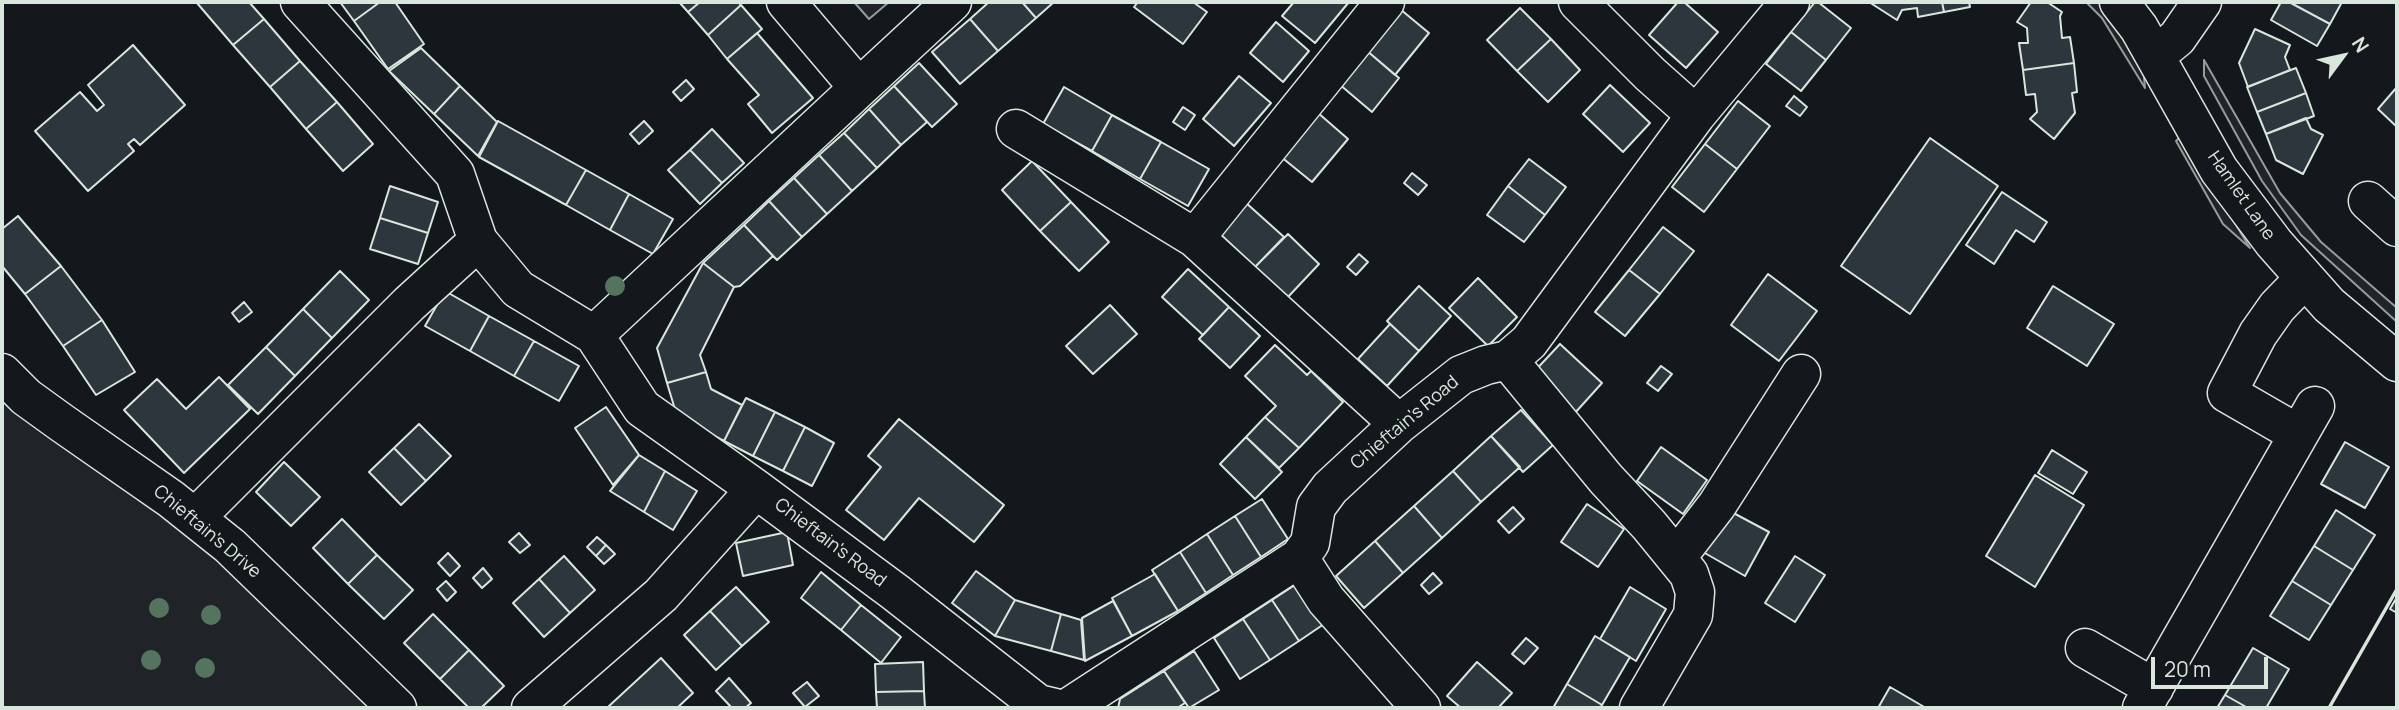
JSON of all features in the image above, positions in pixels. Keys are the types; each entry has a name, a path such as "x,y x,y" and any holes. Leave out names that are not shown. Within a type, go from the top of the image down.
{"street":[{"path":"300,2 456,174 478,241 518,289 594,335 642,408 756,489"},
{"path":"786,2 859,88"},
{"path":"594,335 952,2"},
{"path":"1195,238 1385,2"},
{"path":"1578,2 1650,74 1696,115"},
{"name":"Chieftain's Road","path":"1299,558 1310,543 1316,507 1330,488 1399,424 1461,375 1508,359 1529,342 1696,115 1790,2"},
{"name":"Hamlet Lane","path":"2119,2 2139,28 2219,170 2274,243 2329,305 2397,362"},
{"path":"2155,57 2177,38 2202,2"},
{"path":"1016,129 1195,238 1399,424"},
{"path":"2368,201 2397,227"},
{"path":"195,518 409,304 478,241"},
{"path":"2085,648 2148,698 2306,420 2227,393 2264,325 2305,278"},
{"path":"1508,359 1605,479 1677,557 1689,575 1695,592 1693,615 1639,708"},
{"name":"Chieftain's Drive","path":"2,373 26,397 230,546 397,708"},
{"path":"1677,557 1717,505 1801,374"},
{"name":"Chieftain's Road","path":"531,708 661,595 756,489 895,592 1038,704 1055,708"},
{"path":"1068,708 1299,558 1326,600 1421,708"}],"shaded area":[{"path":"854,2 889,2 869,19"},
{"path":"2086,2 2098,2 2108,12 2143,66 2145,88 2102,18"},
{"path":"2204,60 2280,193 2321,242 2397,308 2397,322 2301,235 2262,181 2204,76"},
{"path":"2179,138 2205,174 2250,248 2223,224 2176,141"},
{"path":"2,373 397,708 2,708"}],"building":[{"path":"249,2 264,19 233,45 197,3"},
{"path":"340,2 380,2 354,21"},
{"path":"380,2 395,2 424,44 388,69 354,21"},
{"path":"679,2 700,2 688,12"},
{"path":"700,2 738,2 741,5 708,35 688,12"},
{"path":"989,2 1022,2 1036,18 998,51 970,19"},
{"path":"1022,2 1054,2 1036,18"},
{"path":"1138,2 1193,2 1207,12 1183,44 1134,7"},
{"path":"1294,2 1349,2 1315,43 1282,16"},
{"path":"1678,2 1684,2 1718,32 1686,68 1649,35"},
{"path":"1815,2 1851,28 1826,60 1791,32"},
{"path":"1869,2 1942,2 1944,12 1918,17 1917,8 1902,10 1897,20"},
{"path":"1942,2 1969,2 1970,7 1944,12"},
{"path":"2031,2 2047,2 2062,12 2062,38 2070,37 2074,63 2023,70 2019,43 2028,43 2027,28 2017,22"},
{"path":"2281,2 2289,2 2330,24 2317,46 2271,20"},
{"path":"2289,2 2342,2 2330,24"},
{"path":"741,5 762,29 727,59 708,35"},
{"path":"1520,8 1551,39 1517,71 1487,40"},
{"path":"1400,9 1429,33 1395,75 1366,50"},
{"path":"264,19 300,61 270,87 233,45"},
{"path":"970,19 998,51 960,84 932,52"},
{"path":"1276,22 1309,51 1283,82 1250,53"},
{"path":"2255,29 2290,45 2285,57 2290,70 2248,87 2239,63"},
{"path":"1791,32 1826,60 1801,91 1766,64"},
{"path":"757,33 813,98 772,133 748,104 759,95 727,59"},
{"path":"1551,39 1580,70 1548,102 1517,71"},
{"path":"133,45 185,105 140,145 134,139 128,144 134,151 88,191 35,131 80,92 97,111 104,105 88,85"},
{"path":"421,48 460,86 434,114 389,71"},
{"path":"1366,50 1399,78 1372,112 1339,84"},
{"path":"300,61 337,102 306,129 270,87"},
{"path":"919,63 957,104 932,127 894,86"},
{"path":"2074,63 2077,92 2072,93 2075,113 2054,139 2030,119 2037,112 2035,94 2026,95 2023,70"},
{"path":"2296,68 2306,93 2257,112 2247,87"},
{"path":"1239,76 1271,103 1234,146 1203,119"},
{"path":"686,80 694,89 681,101 673,92"},
{"path":"1610,85 1650,123 1623,152 1583,114"},
{"path":"460,86 497,122 478,156 434,114"},
{"path":"894,86 927,122 901,145 869,109"},
{"path":"1064,87 1112,115 1092,151 1043,124"},
{"path":"2397,87 2397,127 2378,109"},
{"path":"2306,93 2314,116 2266,134 2257,112"},
{"path":"1794,96 1807,107 1800,116 1786,106"},
{"path":"1738,101 1770,126 1737,169 1705,144"},
{"path":"337,102 373,144 343,171 306,129"},
{"path":"1183,107 1195,115 1185,130 1173,122"},
{"path":"869,109 901,145 877,168 844,133"},
{"path":"1317,112 1348,139 1312,182 1280,156"},
{"path":"1112,115 1161,142 1140,179 1092,151"},
{"path":"2306,118 2311,129 2323,135 2303,174 2276,160 2266,134"},
{"path":"498,121 586,170 566,205 479,157"},
{"path":"644,121 653,131 639,144 630,134"},
{"path":"712,129 744,163 722,183 690,150"},
{"path":"844,133 877,168 852,191 819,155"},
{"path":"1930,138 1998,186 1910,314 1841,266"},
{"path":"1161,142 1209,169 1188,206 1140,179"},
{"path":"1705,144 1737,169 1704,212 1672,187"},
{"path":"690,150 722,183 700,204 668,170"},
{"path":"819,155 852,191 827,214 794,178"},
{"path":"1529,159 1566,187 1545,215 1508,186"},
{"path":"1032,161 1071,202 1040,231 1002,190"},
{"path":"586,170 629,194 610,230 566,205"},
{"path":"1412,173 1427,185 1418,195 1404,183"},
{"path":"794,178 827,214 802,237 769,201"},
{"path":"390,186 438,202 428,233 380,218"},
{"path":"1508,186 1545,215 1524,242 1487,215"},
{"path":"2002,192 2047,222 2034,242 2016,230 1994,264 1966,245"},
{"path":"629,194 673,219 653,254 610,230"},
{"path":"769,201 802,237 777,260 744,225"},
{"path":"1071,202 1109,242 1079,271 1040,231"},
{"path":"1245,202 1284,237 1255,267 1218,232"},
{"path":"18,216 61,266 25,294 2,266 2,229"},
{"path":"380,218 428,233 418,264 370,249"},
{"path":"744,225 773,256 740,286 734,287 703,263"},
{"path":"1663,227 1694,251 1660,294 1629,270"},
{"path":"1288,234 1319,264 1287,298 1255,267"},
{"path":"1359,254 1368,262 1356,275 1347,267"},
{"path":"703,263 734,287 700,355 706,372 667,383 657,348"},
{"path":"61,266 102,320 63,346 25,294"},
{"path":"1188,269 1229,307 1203,335 1162,297"},
{"path":"1629,270 1660,294 1625,336 1595,312"},
{"path":"340,271 369,300 332,338 303,309"},
{"path":"1768,274 1817,311 1779,361 1731,325"},
{"path":"1478,278 1517,317 1488,346 1449,308"},
{"path":"1419,286 1451,316 1419,351 1387,321"},
{"path":"2053,286 2114,324 2087,366 2027,328"},
{"path":"445,291 489,316 470,351 425,326"},
{"path":"244,302 252,312 239,322 232,313"},
{"path":"1110,305 1137,334 1093,374 1066,346"},
{"path":"1229,307 1260,336 1230,368 1199,339"},
{"path":"303,309 332,338 295,376 266,347"},
{"path":"489,316 534,341 514,376 470,351"},
{"path":"102,320 135,372 96,395 63,346"},
{"path":"1390,324 1419,351 1387,386 1358,359"},
{"path":"534,341 579,366 559,401 514,376"},
{"path":"1560,344 1602,383 1574,414 1531,375"},
{"path":"1275,345 1307,375 1311,371 1343,402 1299,448 1265,417 1276,406 1245,376"},
{"path":"266,347 295,376 258,414 228,385"},
{"path":"1661,366 1672,374 1658,391 1647,383"},
{"path":"706,372 711,389 742,405 724,441 677,416 667,383"},
{"path":"219,377 250,409 184,473 124,410 157,379 186,409"},
{"path":"746,398 775,412 753,456 724,441"},
{"path":"606,407 639,455 613,485 575,428"},
{"path":"1521,410 1553,445 1523,472 1491,436"},
{"path":"775,412 805,427 783,471 753,456"},
{"path":"1265,417 1299,448 1279,468 1246,437"},
{"path":"899,419 1004,505 974,542 919,498 884,540 846,510 881,467 868,456"},
{"path":"419,424 451,456 426,481 394,448"},
{"path":"805,427 834,443 812,486 783,471"},
{"path":"1491,436 1520,467 1481,502 1453,471"},
{"path":"1246,437 1282,472 1255,499 1220,464"},
{"path":"2345,442 2389,467 2365,508 2321,484"},
{"path":"1661,447 1707,480 1683,514 1637,481"},
{"path":"394,448 426,481 401,505 369,472"},
{"path":"2052,450 2087,472 2073,494 2038,473"},
{"path":"639,455 665,471 644,512 610,491"},
{"path":"284,462 320,497 291,526 256,492"},
{"path":"665,471 697,491 673,530 644,512"},
{"path":"1453,471 1481,502 1442,538 1414,506"},
{"path":"2035,475 2084,505 2035,587 1986,556"},
{"path":"1262,499 1288,539 1261,557 1235,516"},
{"path":"1587,504 1624,529 1598,567 1561,542"},
{"path":"1414,506 1442,538 1403,573 1375,541"},
{"path":"1513,507 1524,519 1509,533 1498,521"},
{"path":"1726,509 1769,532 1745,576 1703,552"},
{"path":"2336,510 2375,535 2353,570 2314,546"},
{"path":"1235,516 1261,557 1233,575 1207,534"},
{"path":"342,519 377,555 348,584 313,548"},
{"path":"787,532 793,565 743,576 736,543"},
{"path":"519,533 530,545 520,553 509,542"},
{"path":"1207,534 1233,575 1206,593 1180,552"},
{"path":"597,537 606,545 596,556 587,547"},
{"path":"1375,541 1403,573 1364,608 1336,576"},
{"path":"606,545 615,554 604,564 596,556"},
{"path":"2314,546 2353,570 2331,605 2292,581"},
{"path":"1180,552 1206,593 1178,611 1152,570"},
{"path":"448,553 460,566 450,576 438,563"},
{"path":"377,555 413,590 384,619 348,584"},
{"path":"564,556 595,590 570,613 539,579"},
{"path":"1795,556 1825,575 1795,622 1765,603"},
{"path":"483,568 492,579 482,588 473,578"},
{"path":"976,571 1015,600 995,636 952,603"},
{"path":"821,572 861,605 841,630 801,598"},
{"path":"1433,573 1442,583 1429,594 1421,585"},
{"path":"1155,574 1178,611 1132,636 1112,598"},
{"path":"539,579 570,613 544,637 513,603"},
{"path":"446,581 456,592 447,601 437,589"},
{"path":"1301,581 1327,622 1299,641 1272,600"},
{"path":"2292,581 2331,605 2309,640 2270,616"},
{"path":"736,587 769,622 742,646 710,611"},
{"path":"1630,587 1666,609 1636,661 1600,639"},
{"path":"2397,597 2397,613 2390,609"},
{"path":"1015,600 1061,614 1051,651 995,636"},
{"path":"1272,600 1299,641 1270,660 1243,619"},
{"path":"1113,601 1132,636 1085,661 1082,618"},
{"path":"861,605 901,637 881,663 841,630"},
{"path":"710,611 742,646 716,670 684,635"},
{"path":"433,614 469,650 440,679 404,643"},
{"path":"1061,614 1081,620 1084,660 1051,651"},
{"path":"1243,619 1270,660 1240,679 1214,638"},
{"path":"1595,636 1630,657 1602,705 1567,684"},
{"path":"1526,638 1538,648 1524,664 1512,654"},
{"path":"2253,648 2289,669 2266,708 2248,708 2225,695"},
{"path":"469,650 504,686 481,708 469,708 440,679"},
{"path":"1194,651 1219,690 1189,708 1164,671"},
{"path":"661,658 693,693 677,708 609,706"},
{"path":"923,662 924,691 876,692 875,664"},
{"path":"1477,662 1512,693 1498,708 1461,708 1447,696"},
{"path":"1164,671 1185,703 1177,708 1118,708 1120,699"},
{"path":"729,678 751,703 745,708 732,708 716,691"},
{"path":"807,682 819,696 805,707 793,693"},
{"path":"1567,684 1602,705 1600,708 1553,708"},
{"path":"1890,687 1926,708 1878,708"},
{"path":"924,691 925,708 877,708 876,692"},
{"path":"2225,695 2248,708 2217,708"}],"wall":[{"path":"2329,708 2397,589"}]}
